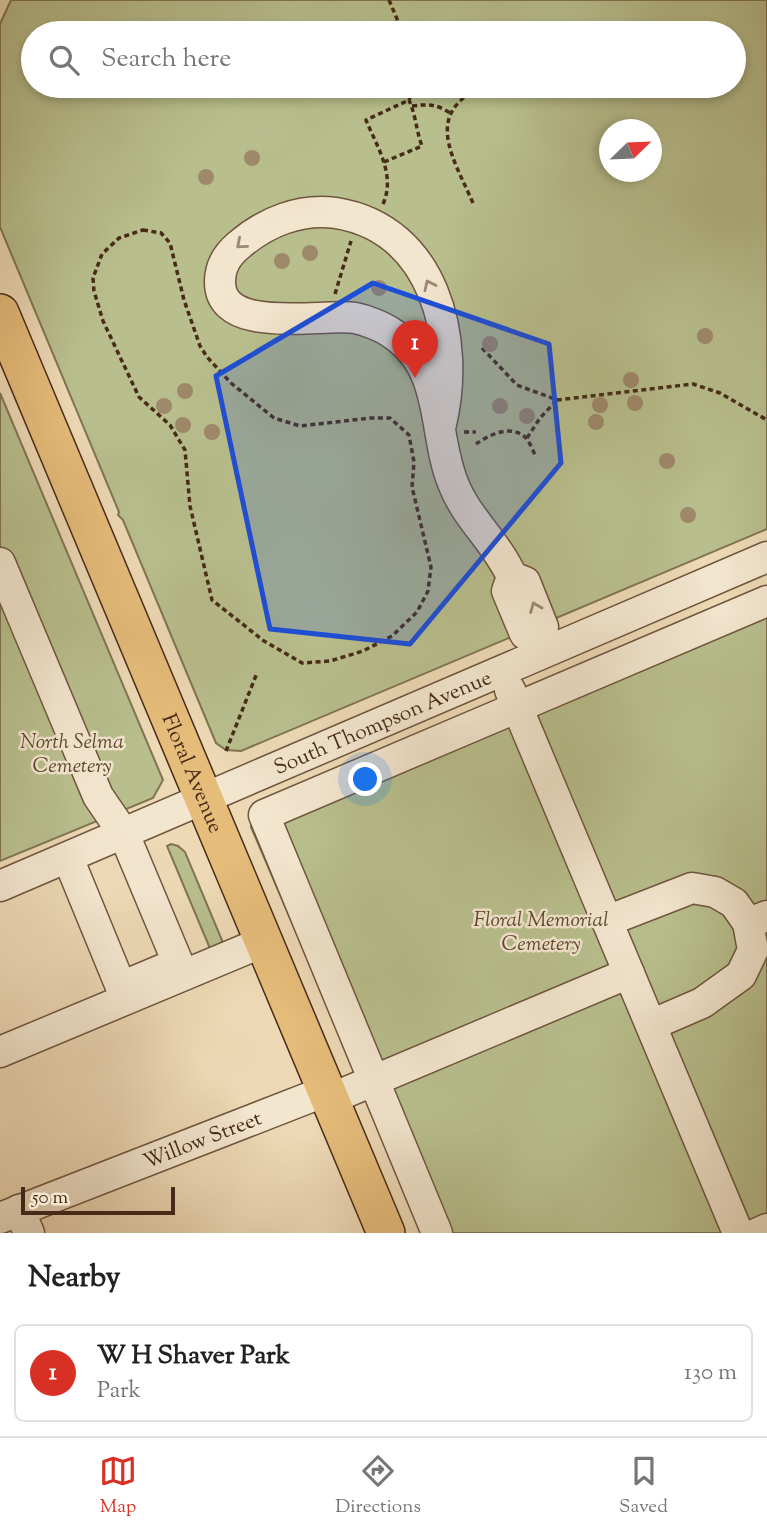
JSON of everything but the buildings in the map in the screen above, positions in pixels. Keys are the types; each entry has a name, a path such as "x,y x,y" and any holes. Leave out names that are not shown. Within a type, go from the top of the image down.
{"main road":[{"name":"Floral Avenue","path":"0,313 386,1233"}],"street":[{"path":"441,424 448,376 441,318 434,297 415,260 403,244 387,232 358,218 328,212 279,220 236,247 227,257 220,276 223,294 227,302 247,315 272,318 355,318 388,331 407,345 425,371 433,391 441,424 443,451 454,488 502,555 512,577 507,591 519,621 525,634 542,648"},
{"name":"South Thompson Avenue","path":"0,886 501,670 542,648 767,557"},
{"path":"0,563 98,796 124,834 177,963 121,988 68,858"},
{"path":"437,1233 264,815 767,601"},
{"path":"501,670 738,1233"},
{"path":"607,921 692,888 715,892 758,920 753,950 741,975 702,1003 651,1025"},
{"path":"0,1052 263,942"},
{"name":"Willow Street","path":"16,1220 328,1095 374,1081 629,973"},
{"path":"758,1233 767,1229"}],"path":[{"path":"389,0 397,21"},
{"path":"461,98 450,113 448,141 473,203"},
{"path":"383,162 422,146 416,131 417,120 409,100 366,120 389,179 388,193"},
{"path":"412,106 430,104 440,106 450,113"},
{"path":"151,230 167,238 173,249 184,300 200,346 231,383 274,418 300,426 390,418 410,435 414,461 412,487 431,567 428,592 418,612 392,636 363,651 330,661 302,663 264,641 212,600 190,506 185,450 170,425 139,397 103,321 94,291 96,266 102,254 119,238 136,231 151,230"},
{"path":"336,289 350,246"},
{"path":"482,348 517,385 557,400 693,384 720,393 767,420"},
{"path":"527,438 540,418 557,400"},
{"path":"476,444 495,433 518,433 527,438 536,457"},
{"path":"226,751 257,673"}],"highlighted area":[{"path":"373,283 549,344 561,463 410,644 270,629 216,376"}],"green space":[{"path":"11,0 767,0 767,529 241,751 226,750 216,743 0,227 0,24"},
{"name":"North Selma Cemetery","path":"0,393 163,780 153,798 0,861"},
{"name":"Floral Memorial Cemetery","path":"767,594 767,1233 425,1233 251,827 253,813"},
{"path":"171,844 185,852 224,945 211,951 167,846"}],"place":[{"name":"W H Shaver Park","path":"415,378"}]}
